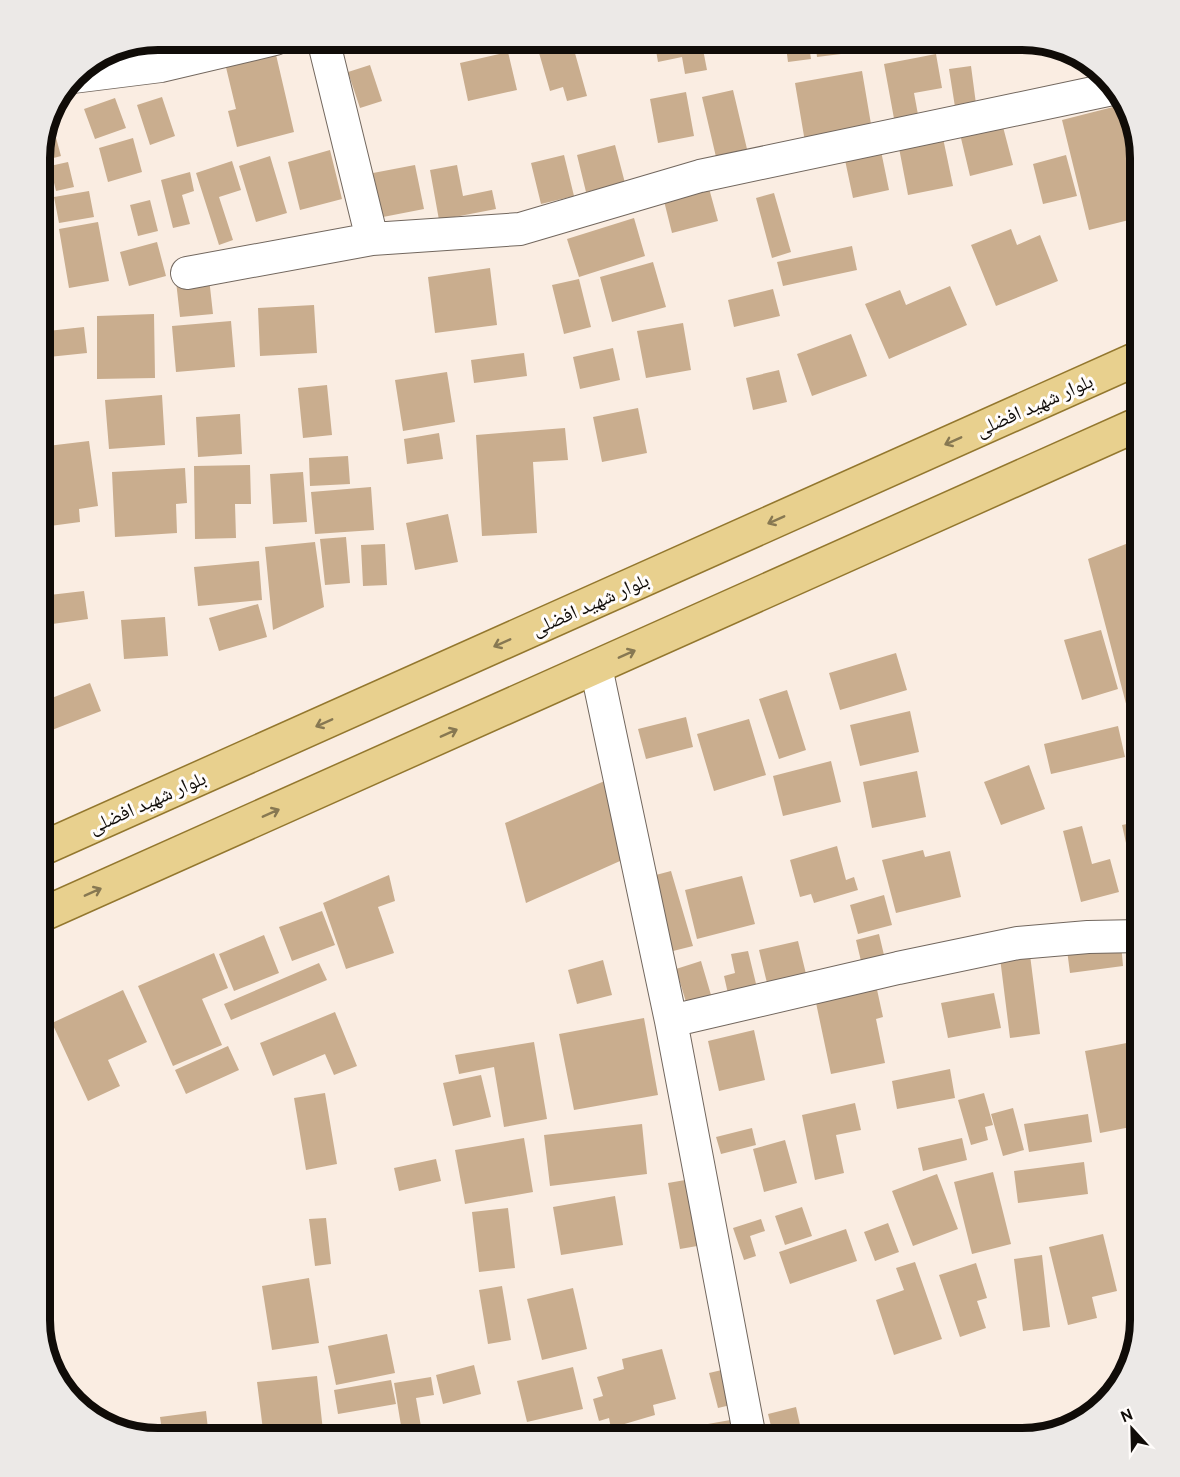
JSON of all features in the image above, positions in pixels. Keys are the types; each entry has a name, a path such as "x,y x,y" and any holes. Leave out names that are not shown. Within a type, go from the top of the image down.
{"main road":[{"name":"بلوار شهید افضلی","path":"50,845 1130,362"},
{"path":"50,911 1130,428"}],"street":[{"path":"87,75 161,66 229,50"},
{"path":"325,50 372,239"},
{"path":"188,273 372,239 520,229 700,176 1107,90"},
{"path":"596,668 671,1021 748,1427"},
{"path":"671,1021 898,968 1018,943 1130,936"}],"building":[{"path":"259,50 275,50 294,132 237,147 228,111 236,109 224,59"},
{"path":"373,50 389,50 374,53"},
{"path":"538,50 574,50 587,96 567,101 563,87 550,91"},
{"path":"656,50 703,50 707,70 685,74 682,57 658,62"},
{"path":"786,50 810,50 811,59 788,62"},
{"path":"816,50 849,50 849,53 817,57"},
{"path":"508,52 517,90 468,101 460,63"},
{"path":"936,54 942,88 914,93 919,120 895,124 884,64"},
{"path":"370,65 382,101 360,108 348,72"},
{"path":"971,66 976,104 955,107 949,69"},
{"path":"862,71 872,130 805,142 795,83"},
{"path":"733,90 747,149 716,157 702,97"},
{"path":"686,92 694,136 658,143 650,99"},
{"path":"162,97 175,136 150,145 137,105"},
{"path":"115,98 126,128 95,139 84,109"},
{"path":"1117,106 1125,123 1130,143 1130,220 1089,230 1062,120"},
{"path":"1002,123 1013,165 970,176 960,134"},
{"path":"54,129 61,156 50,159"},
{"path":"133,138 142,172 108,182 99,148"},
{"path":"943,138 953,186 908,195 899,148"},
{"path":"615,145 625,183 586,192 577,155"},
{"path":"330,150 342,199 300,210 288,162"},
{"path":"881,151 889,190 853,198 845,160"},
{"path":"564,155 574,196 541,204 531,163"},
{"path":"1066,155 1077,196 1043,204 1033,164"},
{"path":"270,156 287,213 256,222 239,166"},
{"path":"232,161 241,190 219,197 233,240 219,245 196,173"},
{"path":"68,162 74,187 56,191 50,166"},
{"path":"415,165 424,209 383,217 373,173"},
{"path":"457,165 463,196 492,190 496,209 439,220 430,170"},
{"path":"190,172 194,191 182,195 190,224 173,228 161,180"},
{"path":"707,181 718,221 672,233 662,193"},
{"path":"89,191 94,217 59,223 54,197"},
{"path":"774,193 791,252 772,258 756,198"},
{"path":"150,200 158,231 138,236 130,205"},
{"path":"634,218 645,256 579,277 567,239"},
{"path":"98,222 109,281 69,288 59,229"},
{"path":"1011,229 1017,245 1040,235 1058,281 996,306 971,245"},
{"path":"157,242 166,276 129,286 120,252"},
{"path":"852,246 857,270 783,286 777,262"},
{"path":"653,262 666,307 612,322 600,277"},
{"path":"490,268 497,325 435,333 428,277"},
{"path":"209,278 213,314 180,317 176,281"},
{"path":"579,279 591,327 564,334 552,285"},
{"path":"950,286 967,325 889,359 865,304 900,290 906,305"},
{"path":"773,289 780,316 734,327 728,300"},
{"path":"314,305 317,353 260,356 258,308"},
{"path":"154,314 155,378 97,379 97,316"},
{"path":"231,321 235,367 176,372 172,326"},
{"path":"683,323 691,370 646,378 637,331"},
{"path":"84,327 87,353 50,357 50,331"},
{"path":"851,334 867,376 812,396 797,354"},
{"path":"613,348 620,380 580,389 573,357"},
{"path":"524,353 527,376 474,383 471,360"},
{"path":"779,370 787,402 753,410 746,378"},
{"path":"447,372 455,422 403,431 395,380"},
{"path":"327,385 332,435 303,438 298,388"},
{"path":"162,395 165,445 109,449 105,400"},
{"path":"638,408 647,453 602,462 593,417"},
{"path":"240,414 242,454 198,457 196,417"},
{"path":"565,428 568,460 533,462 537,533 482,536 476,435"},
{"path":"439,433 443,459 407,464 404,439"},
{"path":"89,441 98,506 79,509 80,522 50,526 50,446"},
{"path":"348,456 350,484 310,486 309,458"},
{"path":"250,465 251,504 235,504 236,538 195,539 194,466"},
{"path":"185,468 187,503 176,504 177,533 115,537 112,472"},
{"path":"303,472 307,522 273,524 270,474"},
{"path":"371,487 374,530 315,534 311,492"},
{"path":"448,514 458,562 415,570 406,523"},
{"path":"346,537 350,583 325,585 320,539"},
{"path":"315,542 324,607 273,630 265,547"},
{"path":"1130,542 1130,719 1088,559"},
{"path":"385,544 387,585 363,586 361,545"},
{"path":"259,561 262,600 198,606 194,567"},
{"path":"84,591 88,619 50,624 50,595"},
{"path":"258,604 267,637 219,651 209,618"},
{"path":"165,617 168,656 124,659 121,620"},
{"path":"1101,630 1118,689 1082,700 1064,640"},
{"path":"896,653 907,690 840,710 829,673"},
{"path":"90,683 101,711 50,731 50,699"},
{"path":"787,690 806,750 779,759 759,699"},
{"path":"910,711 919,752 860,766 850,725"},
{"path":"686,717 693,747 646,759 638,729"},
{"path":"749,719 766,775 714,791 697,734"},
{"path":"1118,726 1125,757 1051,774 1044,744"},
{"path":"831,761 841,802 783,816 773,776"},
{"path":"1029,765 1045,809 1001,825 984,782"},
{"path":"917,771 926,817 872,828 863,782"},
{"path":"607,780 629,857 526,903 505,823"},
{"path":"1130,823 1130,861 1122,825"},
{"path":"1082,826 1092,864 1110,859 1119,892 1081,902 1063,831"},
{"path":"837,846 846,880 854,877 858,890 814,903 811,894 800,897 790,860"},
{"path":"923,850 925,857 950,851 961,897 896,913 882,860"},
{"path":"671,871 693,946 673,951 652,876"},
{"path":"389,875 395,901 378,907 394,953 346,969 323,903"},
{"path":"742,876 755,924 697,939 685,890"},
{"path":"884,895 892,925 858,934 850,905"},
{"path":"322,911 335,945 292,961 279,927"},
{"path":"879,934 884,955 861,961 856,940"},
{"path":"264,935 279,973 234,991 219,954"},
{"path":"798,941 806,974 767,983 759,950"},
{"path":"1121,943 1123,966 1070,973 1067,950"},
{"path":"748,951 758,992 729,998 724,976 735,973 731,954"},
{"path":"214,953 228,988 202,999 222,1045 173,1066 138,986"},
{"path":"1030,955 1040,1034 1010,1038 1000,958"},
{"path":"603,960 612,995 577,1004 568,970"},
{"path":"701,961 711,995 686,1002 676,969"},
{"path":"319,963 327,980 231,1020 224,1004"},
{"path":"876,985 883,1017 876,1019 885,1063 831,1074 815,998"},
{"path":"123,990 147,1042 108,1060 120,1086 88,1101 52,1023"},
{"path":"994,993 1001,1028 948,1038 941,1003"},
{"path":"335,1012 357,1066 334,1075 325,1054 273,1076 260,1043"},
{"path":"644,1018 658,1095 574,1110 559,1034"},
{"path":"754,1030 765,1080 719,1091 708,1041"},
{"path":"534,1042 547,1119 504,1127 494,1067 459,1074 455,1055"},
{"path":"1130,1042 1130,1127 1100,1133 1085,1051"},
{"path":"228,1046 239,1070 186,1094 175,1070"},
{"path":"950,1069 955,1098 897,1109 892,1081"},
{"path":"481,1075 491,1117 453,1126 443,1083"},
{"path":"325,1093 337,1164 306,1170 294,1098"},
{"path":"984,1093 993,1125 985,1127 988,1140 971,1145 958,1100"},
{"path":"855,1103 861,1130 836,1135 844,1173 815,1180 802,1115"},
{"path":"1013,1108 1024,1150 1003,1156 991,1114"},
{"path":"1088,1114 1092,1142 1029,1152 1024,1124"},
{"path":"642,1124 647,1174 550,1186 544,1135"},
{"path":"752,1128 756,1145 721,1154 716,1137"},
{"path":"524,1138 533,1192 465,1204 455,1150"},
{"path":"962,1138 967,1160 923,1171 918,1148"},
{"path":"785,1140 797,1183 764,1192 753,1149"},
{"path":"436,1159 441,1181 399,1191 394,1168"},
{"path":"1084,1162 1088,1194 1018,1203 1014,1171"},
{"path":"993,1172 1011,1244 972,1254 954,1182"},
{"path":"937,1174 958,1229 913,1246 892,1191"},
{"path":"691,1179 703,1245 680,1249 668,1183"},
{"path":"615,1196 623,1245 561,1255 553,1207"},
{"path":"802,1207 812,1236 785,1245 775,1216"},
{"path":"508,1208 515,1268 479,1272 472,1212"},
{"path":"326,1218 331,1264 315,1266 309,1219"},
{"path":"761,1219 765,1231 750,1236 756,1256 744,1260 733,1228"},
{"path":"888,1223 899,1252 875,1261 864,1232"},
{"path":"846,1229 857,1261 790,1284 779,1252"},
{"path":"1103,1234 1117,1291 1092,1297 1097,1318 1068,1325 1049,1247"},
{"path":"1042,1255 1050,1327 1023,1331 1014,1259"},
{"path":"915,1262 942,1339 894,1355 876,1300 904,1290 896,1268"},
{"path":"976,1263 987,1298 977,1301 986,1328 960,1337 939,1275"},
{"path":"309,1278 319,1343 272,1350 262,1286"},
{"path":"502,1286 511,1340 488,1344 479,1290"},
{"path":"573,1288 587,1349 542,1360 527,1299"},
{"path":"387,1334 395,1373 336,1385 328,1346"},
{"path":"662,1349 676,1399 653,1405 655,1415 611,1427 609,1418 599,1421 593,1399 603,1396 597,1377 624,1369 622,1359"},
{"path":"474,1365 481,1394 443,1404 436,1375"},
{"path":"573,1367 583,1409 527,1422 517,1381"},
{"path":"726,1369 735,1404 718,1408 709,1373"},
{"path":"317,1376 323,1427 263,1427 257,1382"},
{"path":"431,1377 434,1395 416,1398 421,1427 401,1427 394,1383"},
{"path":"391,1380 396,1404 338,1414 334,1390"},
{"path":"796,1407 801,1427 771,1427 768,1414"},
{"path":"206,1411 208,1427 161,1427 160,1417"},
{"path":"736,1419 737,1427 691,1427"}]}
